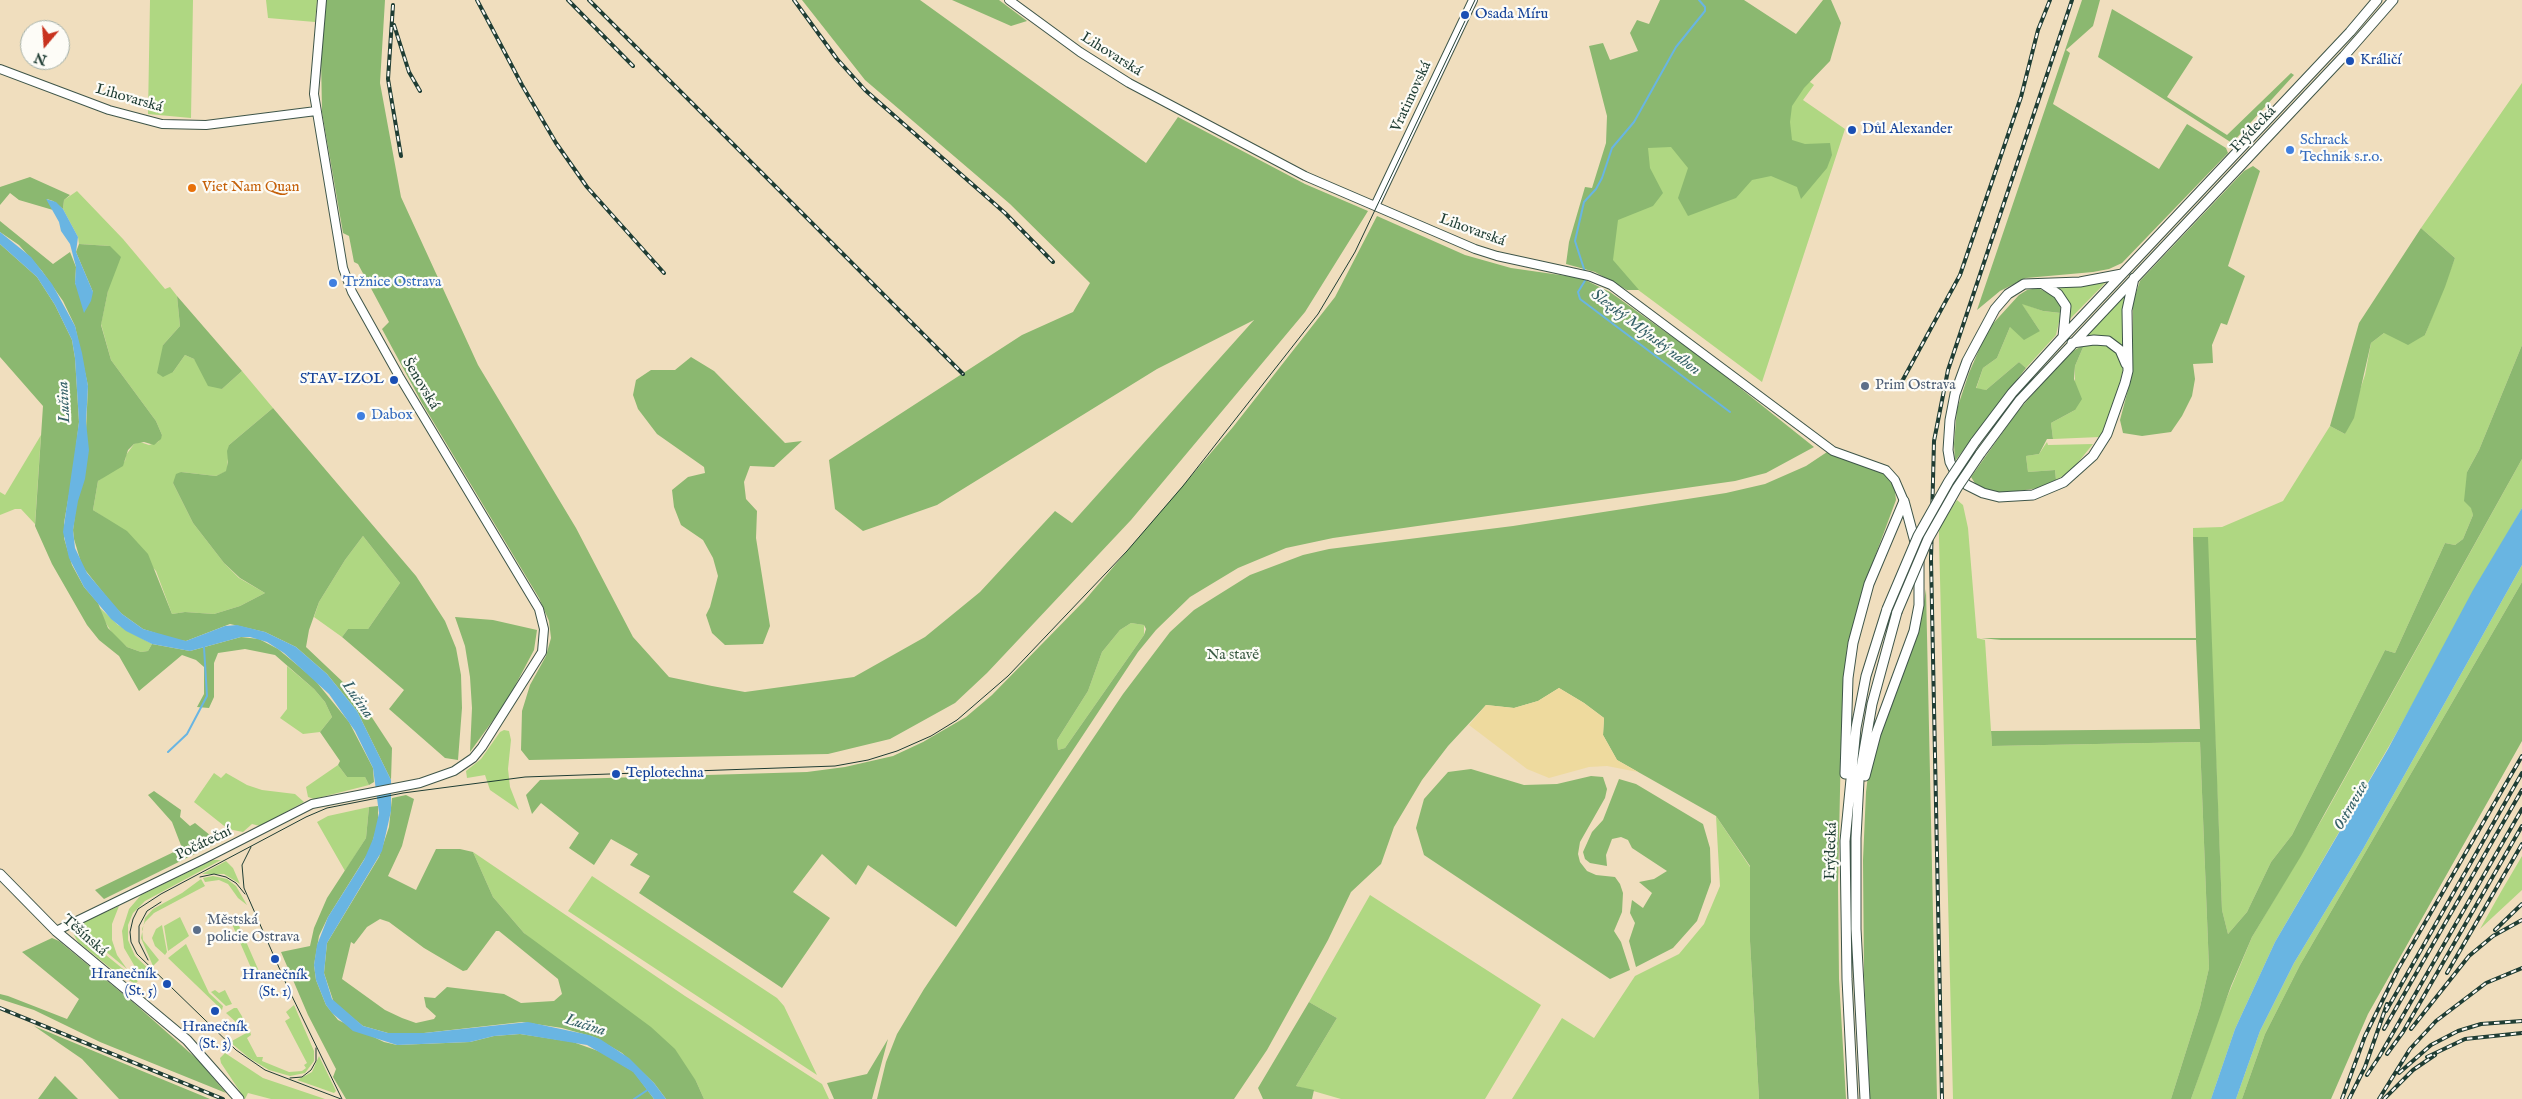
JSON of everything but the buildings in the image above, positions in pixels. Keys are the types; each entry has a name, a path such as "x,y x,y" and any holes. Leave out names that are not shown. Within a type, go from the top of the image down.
{"main road":[{"name":"Frýdecká","path":"1853,1099 1847,978 1845,841 1856,728 1866,676 1887,609 1918,536 1946,486 1975,442 2012,393 2337,46 2377,0"},
{"name":"Frýdecká","path":"1865,1099 1856,939 1856,838 1863,747 1885,650 1897,612 1928,539 1954,493 2020,400 2344,56 2393,0"},
{"path":"2122,274 2087,282 2040,282 2020,285 2001,301 1984,327 1964,367 1953,402 1948,444 1951,465 1960,479 1983,493 2009,498 2033,495 2064,482 2081,469 2104,441 2120,402 2128,371 2128,310 2134,278"},
{"path":"2040,282 2058,294 2066,306 2066,321 2062,338"},
{"path":"2072,344 2094,340 2111,342 2122,352 2128,371"},
{"path":"1856,838 1867,765 1916,624 1920,590 1920,565 1904,501"},
{"path":"1845,841 1845,734 1851,654 1870,584 1904,501"},
{"name":"Těšínská","path":"0,874 56,931 187,1040 239,1099"}],"street":[{"name":"Šenovská","path":"322,0 315,74 316,111 342,268 352,292 399,376 524,583 542,618 545,635 540,656 473,758 454,771 426,781 402,786"},
{"name":"Lihovarská","path":"1009,0 1072,47 1135,87 1276,162 1482,252 1577,272 1622,292 1833,451 1850,459 1875,464 1886,470 1895,480 1904,501"},
{"name":"Vratimovská","path":"1375,206 1473,0"},
{"name":"Lihovarská","path":"0,69 109,110 162,124 206,126 316,111"},
{"name":"Počáteční","path":"56,931 262,830 304,807 320,801 402,786"}],"green space":[{"path":"150,0 193,0 191,118 148,114"},
{"path":"266,0 317,0 315,22 268,18"},
{"path":"326,0 385,0 380,83 401,197 478,365 576,528 633,637 669,677 712,686 745,692 854,677 925,637 980,592 1055,511 1072,523 1254,320 1157,369 937,505 863,531 835,509 829,460 1022,335 1073,312 1090,283 1010,204 865,80 802,0 920,0 1146,163 1178,117 1305,184 1368,211 1305,312 1131,520 987,673 955,703 890,739 828,754 529,760 521,750 522,711 530,685 546,656 551,638 549,621 539,598 422,403 382,329 389,322 358,264 354,262 349,236 343,233 322,112 321,57"},
{"path":"952,0 999,0 1027,21 1011,26"},
{"path":"1660,0 1744,0 1796,34 1823,0 1831,0 1841,23 1830,61 1804,88 1792,106 1790,122 1792,140 1805,144 1830,143 1832,155 1827,168 1801,199 1797,187 1771,176 1752,180 1736,198 1688,216 1678,198 1688,168 1671,147 1648,148 1650,168 1663,193 1653,206 1618,220 1613,260 1639,290 1627,290 1595,272 1566,264 1569,242 1585,187 1592,188 1606,143 1607,116 1589,46 1603,43 1610,60 1638,51 1630,33 1637,20 1649,24"},
{"path":"2082,0 2100,0 2093,26 2066,50 2070,53 2053,104 2159,169 2187,124 2226,148 2228,153 2122,263 2109,269 2093,272 2026,278 2000,291 1977,310"},
{"path":"2112,9 2193,57 2167,97 2227,135 2291,73 2294,75 2232,143 2098,57"},
{"path":"1724,17 1814,85 1803,100 1845,129 1762,382 1606,266 1581,224"},
{"path":"2522,83 2522,345 2479,450 2467,472 2473,515 2463,539 2455,545 2445,543 2395,653 2385,650 2292,835 2271,862 2247,912 2228,934 2222,910 2207,537 2193,537 2193,528 2222,527 2283,501 2330,426 2345,434 2365,375 2371,343 2384,333 2425,335 2455,258 2421,228"},
{"path":"2253,166 2260,171 2228,266 2245,276 2227,325 2221,323 2212,345 2213,363 2193,364 2195,379 2192,396 2171,432 2142,436 2123,433 2120,420 2133,371 2133,302 2140,281 2244,171"},
{"path":"30,177 70,195 64,200 63,209 47,199 53,210 19,200 10,193 0,205 0,187"},
{"path":"77,191 123,239 165,289 170,287 177,296 180,326 163,345 173,372 185,355 194,359 222,389 242,371 273,408 229,445 227,471 216,476 181,472 173,483 193,523 224,563 239,578 265,593 240,606 214,614 185,612 172,614 156,571 108,520 93,510 98,481 125,461 126,455 134,444 140,442 149,445 158,442 162,435 156,421 111,360 101,324 108,291 110,246 79,244 78,237 63,209 64,200"},
{"path":"1377,216 1465,255 1511,268 1581,278 1610,292 1710,364 1814,447 1766,473 1735,481 1333,538 1286,548 1238,568 1190,597 1156,630 1138,652 956,927 868,865 856,885 822,854 793,892 830,918 782,988 639,893 650,876 630,865 638,854 611,839 594,865 569,848 579,833 541,803 532,814 526,795 540,780 807,772 845,767 893,756 923,742 966,717 992,695 1085,600 1233,427 1335,297","holes":["1131,623 1144,625 1146,629 1144,635 1065,748 1058,750 1057,740 1088,691 1102,652 1120,630"]},
{"path":"0,221 53,264 70,252 76,267 75,284 93,292 76,252 79,244 110,246 121,257 108,291 101,325 111,360 156,421 162,435 161,439 154,445 144,442 134,444 128,450 123,466 98,481 93,510 127,531 148,554 172,614 185,612 214,614 240,606 265,593 240,578 224,563 193,523 173,483 176,474 181,472 216,476 226,471 229,445 273,408 416,576 445,621 456,648 461,675 462,708 458,760 445,758 389,709 404,690 342,637 348,629 368,629 400,583 363,536 345,560 319,602 309,630 306,647 345,684 371,716 392,748 391,780 357,711 327,674 296,647 265,632 230,624 186,641 177,640 143,629 113,605 82,566 74,539 73,530 86,430 88,386 75,326 63,301 42,271 19,245 0,232"},
{"path":"2421,228 2455,258 2445,287 2425,335 2408,345 2384,333 2371,343 2354,418 2345,434 2330,426 2359,323"},
{"path":"0,244 37,277 55,305 72,340 79,422 64,523 64,538 72,565 84,587 98,603 108,628 127,647 141,652 148,651 152,644 190,651 241,637 259,639 278,649 314,679 349,722 373,768 374,782 369,785 365,777 347,777 338,765 340,761 320,732 332,717 325,702 314,689 275,655 245,649 218,653 214,663 214,697 209,708 197,707 204,694 204,667 196,660 182,655 139,691 119,656 99,640 87,625 52,564 35,526 43,406 0,357"},
{"path":"2108,280 2070,319 2069,305 2063,293 2053,286 2087,286"},
{"path":"2038,288 2052,295 2060,304 2061,313 2043,311 2022,304 2040,331 2024,340 2010,327 1997,358 1983,368 1976,388 1986,390 2019,362 2026,368 1955,461 1954,444 1957,409 1969,373 1988,329 2019,295 2027,290"},
{"path":"2126,293 2126,352 2117,342 2106,338 2084,337"},
{"path":"177,296 242,371 222,389 208,386 194,359 185,355 173,372 163,377 157,373 163,345 180,326"},
{"path":"2021,303 2043,311 2061,313 2056,335 2026,368 2019,362 1986,390 1976,389 1983,368 1997,358 2010,327 2040,331"},
{"path":"2104,344 2119,353 2124,365 2114,406 2100,437 2053,439 2051,423 2075,410 2075,366 2084,345"},
{"path":"2084,345 2075,366 2074,379 2082,399 2075,410 2051,423 2053,439 2047,439 2039,454 2026,456 2028,472 2055,470 2056,480 2039,488 1997,494 1978,488 1971,477 2017,412 2069,353"},
{"path":"2522,345 2522,459 2301,856 2252,937 2231,986 2191,1099 2171,1099 2200,1007 2209,968 2200,742 1992,746 1991,731 2200,729 2196,640 2001,640 1981,638 2196,638 2193,537 2208,537 2222,910 2228,934 2247,912 2271,862 2292,835 2385,650 2395,653 2445,543 2455,545 2463,539 2473,515 2471,508 2464,501 2467,472 2479,450"},
{"path":"691,357 714,371 785,443 802,441 774,467 750,466 744,482 746,499 757,511 756,538 770,626 763,644 725,645 712,633 706,615 718,576 713,558 703,540 681,525 674,507 672,490 688,477 705,473 704,467 657,434 638,409 633,395 636,380 651,370 675,370"},
{"path":"41,435 35,524 21,509 15,509 0,515 0,492 5,495"},
{"path":"2047,442 2048,445 2093,444 2071,471 2056,480 2055,470 2028,472 2026,456 2039,454"},
{"name":"Na stavě","path":"1827,452 1884,473 1894,484 1896,500 1864,586 1847,647 1841,744 1838,886 1839,979 1846,1099 1759,1099 1750,941 1750,866 1716,816 1617,760 1603,735 1604,718 1559,688 1538,701 1514,708 1486,705 1448,746 1422,780 1394,827 1381,864 1351,892 1328,940 1267,1050 1234,1099 877,1099 886,1062 897,1034 924,989 1123,694 1170,632 1194,610 1250,575 1303,555 1329,549 1513,526 1726,493 1765,484 1806,466"},
{"path":"2522,459 2522,508 2392,741 2275,942 2235,1029 2211,1099 2191,1099 2221,1012 2252,937 2325,814"},
{"path":"1957,500 1963,505 1968,528 1977,638 1985,640 1992,746 2200,742 2209,968 2200,1007 2171,1099 1953,1099 1939,528"},
{"path":"363,536 400,583 368,629 348,629 342,637 314,617 319,602 345,560"},
{"path":"2522,565 2522,582 2300,965 2265,1034 2242,1099 2236,1099 2260,1031 2294,963 2363,849"},
{"path":"2522,582 2522,741 2368,1014 2331,1099 2242,1099 2265,1034 2300,965"},
{"path":"1926,589 1937,1099 1870,1099 1864,975 1863,860 1866,792 1869,767 1923,608"},
{"path":"100,608 118,625 152,644 148,651 141,652 127,647 114,636 102,617"},
{"path":"455,617 493,620 537,630 534,650 507,701 470,752 472,708 470,677 465,646"},
{"path":"1131,623 1144,625 1144,635 1065,748 1058,750 1057,740 1088,691 1102,652 1120,630"},
{"path":"287,666 314,689 325,702 332,717 320,732 303,734 280,718 287,709"},
{"path":"504,730 509,731 511,740 508,769 510,787 519,810 490,790 485,775 467,778 466,771 481,759 500,732"},
{"path":"338,765 347,777 365,777 369,785 314,799 308,797 306,787"},
{"path":"1471,769 1524,785 1557,784 1591,776 1603,777 1607,789 1605,798 1580,842 1578,854 1580,862 1587,871 1596,875 1615,877 1620,884 1623,893 1622,912 1614,931 1621,942 1630,970 1610,979 1424,855 1416,828 1424,799 1448,772"},
{"path":"214,773 221,778 226,773 247,785 262,790 295,794 304,802 260,826 252,824 243,832 228,829 194,802"},
{"path":"1619,779 1636,784 1703,824 1710,848 1711,882 1697,921 1673,948 1636,967 1629,941 1635,923 1630,913 1632,900 1643,908 1652,893 1639,882 1654,879 1667,871 1632,848 1628,840 1621,837 1612,839 1606,855 1607,866 1590,863 1585,859 1583,852 1592,832 1603,820"},
{"path":"154,791 181,810 180,817 190,826 195,823 216,840 213,845 104,899 95,890 182,848 172,822 148,795"},
{"path":"406,795 414,799 402,846 388,876 416,890 436,849 460,849 473,852 493,897 524,933 651,1027 675,1049 696,1081 704,1099 666,1099 654,1083 622,1053 594,1037 562,1028 522,1022 424,1033 388,1033 363,1026 334,1003 324,973 327,943 379,857 389,827 392,798","holes":["380,919 389,922 424,948 463,971 467,970 496,931 499,931 558,979 562,994 554,1001 521,1003 504,994 447,987 435,998 424,997 426,1007 436,1016 434,1019 416,1023 402,1018 385,1010 342,979 351,942 354,944 367,927"]},
{"path":"378,806 378,823 370,850 328,917 319,936 314,965 316,980 326,1005 338,1020 384,1042 397,1045 470,1042 494,1036 520,1034 573,1042 601,1052 634,1072 654,1099 346,1099 333,1077 336,1069 308,1015 281,952 310,946 314,928 327,898 366,838 369,807"},
{"path":"369,807 366,838 345,871 317,822 328,816"},
{"path":"1716,816 1750,867 1750,941 1759,1099 1512,1099 1562,1018 1594,1038 1635,976 1679,954 1704,924 1720,886"},
{"path":"473,852 685,996 822,1084 829,1099 704,1099 696,1081 524,933 493,897"},
{"path":"2522,856 2522,890 2480,929 2502,890"},
{"path":"213,860 221,860 145,901 133,913 128,925 128,940 135,956 152,972 147,977 134,965 124,948 122,931 129,909 141,895"},
{"path":"226,861 233,868 240,884 224,874 202,874"},
{"path":"213,876 227,879 236,886 247,905 238,898 228,884 219,880 205,882 203,878"},
{"path":"592,876 777,998 784,1006 817,1075 568,911"},
{"path":"201,879 205,886 154,913 143,926 145,918 153,909 182,893"},
{"path":"1370,895 1541,1005 1485,1099 1341,1099 1296,1086 1337,1018 1309,1002"},
{"path":"119,906 112,924 112,940 117,955 127,969 83,933 77,925"},
{"path":"180,917 189,936 168,951 164,926"},
{"path":"237,921 260,977 255,977 232,924"},
{"path":"162,925 167,952 165,955 155,946 152,938 156,929"},
{"path":"75,927 80,934 138,981 135,984 109,967 78,942 74,935"},
{"path":"142,932 143,940 159,960 153,966 141,938"},
{"path":"52,938 59,941 135,1004 198,1060 226,1093 100,1042 34,1010 0,999 0,994 8,996 67,1019 79,999 22,952"},
{"path":"186,944 209,993 223,1006 222,1010 168,958"},
{"path":"215,990 219,993 225,990 232,1004 226,1006 211,992"},
{"path":"1309,1002 1337,1018 1296,1086 1314,1090 1312,1099 1263,1099 1258,1088"},
{"path":"294,1005 314,1051 314,1061 305,1073 290,1076 269,1070 249,1058 230,1042 250,1031 251,1035 247,1038 257,1057 263,1057 262,1061 289,1072 302,1071 306,1068 304,1065 307,1063 285,1021 290,1018 286,1012"},
{"path":"237,1008 246,1023 237,1023 226,1013"},
{"path":"34,1026 210,1099 119,1099 82,1059"},
{"path":"888,1039 872,1099 834,1099 827,1083 867,1074"},
{"path":"225,1053 263,1078 325,1099 271,1099 248,1093 245,1099 221,1063 220,1058"},
{"path":"319,1056 336,1091 334,1093 297,1080 312,1072"},
{"path":"55,1076 78,1099 38,1099"}],"sand":[{"path":"1559,688 1604,718 1603,735 1617,760 1638,772 1607,766 1589,767 1549,778 1527,769 1469,725 1486,705 1514,708 1538,701"}],"water":[{"path":"46,199 56,202 63,209 78,237 76,252 93,292 91,301 84,313 75,283 76,267 70,244 61,231 59,222"},
{"path":"0,232 31,257 52,284 75,326 82,353 88,386 86,422 89,450 85,479 78,501 73,530 75,548 87,573 122,614 143,629 186,641 225,626 237,625 265,632 296,647 327,674 357,711 391,780 391,811 382,851 327,943 324,973 332,999 363,1026 388,1033 424,1033 528,1022 589,1035 600,1039 629,1058 654,1083 666,1099 654,1099 633,1072 587,1045 520,1034 494,1036 470,1042 397,1045 353,1031 332,1013 326,1005 316,980 314,965 317,945 328,917 364,860 373,839 379,813 373,768 355,731 329,694 284,653 267,642 250,637 241,637 190,651 152,644 126,631 111,619 84,587 69,558 63,532 79,422 72,340 55,305 37,277 0,244"},
{"path":"2522,508 2522,565 2363,849 2294,963 2260,1031 2236,1099 2211,1099 2235,1029 2275,942 2388,749 2473,590"}],"waterway":[{"name":"Slezský Mlýnský náhon","path":"1585,272 1575,241 1584,202 1596,189 1602,178 1612,148 1634,122 1676,47 1705,11 1705,7 1699,0"},
{"name":"Slezský Mlýnský náhon","path":"1586,279 1578,292 1580,299 1730,412"},
{"path":"168,752 187,734 207,696 204,647"},
{"path":"634,1099 649,1089"}],"tram line":[{"path":"341,1099 265,1070 236,1050 137,954 131,942 130,932 138,909 161,894 306,817 327,808 403,793 525,777 835,766 868,760 897,751 931,736 957,720 1008,676 1127,551 1183,486 1318,314 1355,252 1475,0"},
{"path":"251,847 242,865 244,888 288,988 342,1099"},
{"path":"200,877 214,874 226,877 236,883 245,894"},
{"path":"148,960 139,942 139,926 147,911 161,902"},
{"path":"290,1078 302,1077 311,1070 316,1061 316,1048"}],"railway":[{"path":"477,0 522,85 556,143 587,187 664,273"},
{"path":"568,0 633,66"},
{"path":"589,0 963,374"},
{"path":"794,0 837,59 865,90 1005,213 1053,262"},
{"path":"1900,385 1960,275 2021,97 2038,30 2050,0"},
{"path":"1942,1099 1931,559 1934,441 1948,370 2072,0"},
{"path":"393,5 388,79 401,156"},
{"path":"394,25 409,72 420,91"},
{"path":"2342,1099 2365,1036 2398,969 2522,756"},
{"path":"2386,1011 2522,773"},
{"path":"2384,1029 2522,790"},
{"path":"2367,1075 2522,809"},
{"path":"2387,1054 2403,1032 2522,826"},
{"path":"2447,973 2522,844"},
{"path":"2495,930 2522,904"},
{"path":"2411,1029 2469,956 2493,936 2522,920"},
{"path":"2379,1099 2410,1049 2436,1021 2486,983 2522,968"},
{"path":"2349,1099 2365,1067 2387,1004"},
{"path":"0,1008 223,1099"},
{"path":"2399,1073 2431,1045 2458,1031 2481,1024 2522,1021"},
{"path":"2427,1057 2465,1039 2522,1033"},
{"path":"2384,1099 2413,1070 2435,1055"}],"place":[{"name":"Osada Míru","path":"1465,15"},
{"name":"Králičí","path":"2350,61"},
{"name":"Důl Alexander","path":"1852,130"},
{"name":"Schrack Technik s.r.o.","path":"2290,150"},
{"name":"Viet Nam Quan","path":"192,188"},
{"name":"Tržnice Ostrava","path":"333,283"},
{"name":"STAV-IZOL","path":"394,380"},
{"name":"Prim Ostrava","path":"1865,386"},
{"name":"Dabox","path":"361,416"},
{"name":"Teplotechna","path":"616,774"},
{"name":"Městská policie Ostrava","path":"197,930"},
{"name":"Hranečník (St. 1)","path":"275,959"},
{"name":"Hranečník (St. 5)","path":"167,984"},
{"name":"Hranečník (St. 3)","path":"215,1011"}],"water label":[{"name":"Lučina","path":"65,402"},
{"name":"Lučina","path":"357,700"},
{"name":"Ostravice","path":"2352,806"},
{"name":"Lučina","path":"585,1026"}]}
